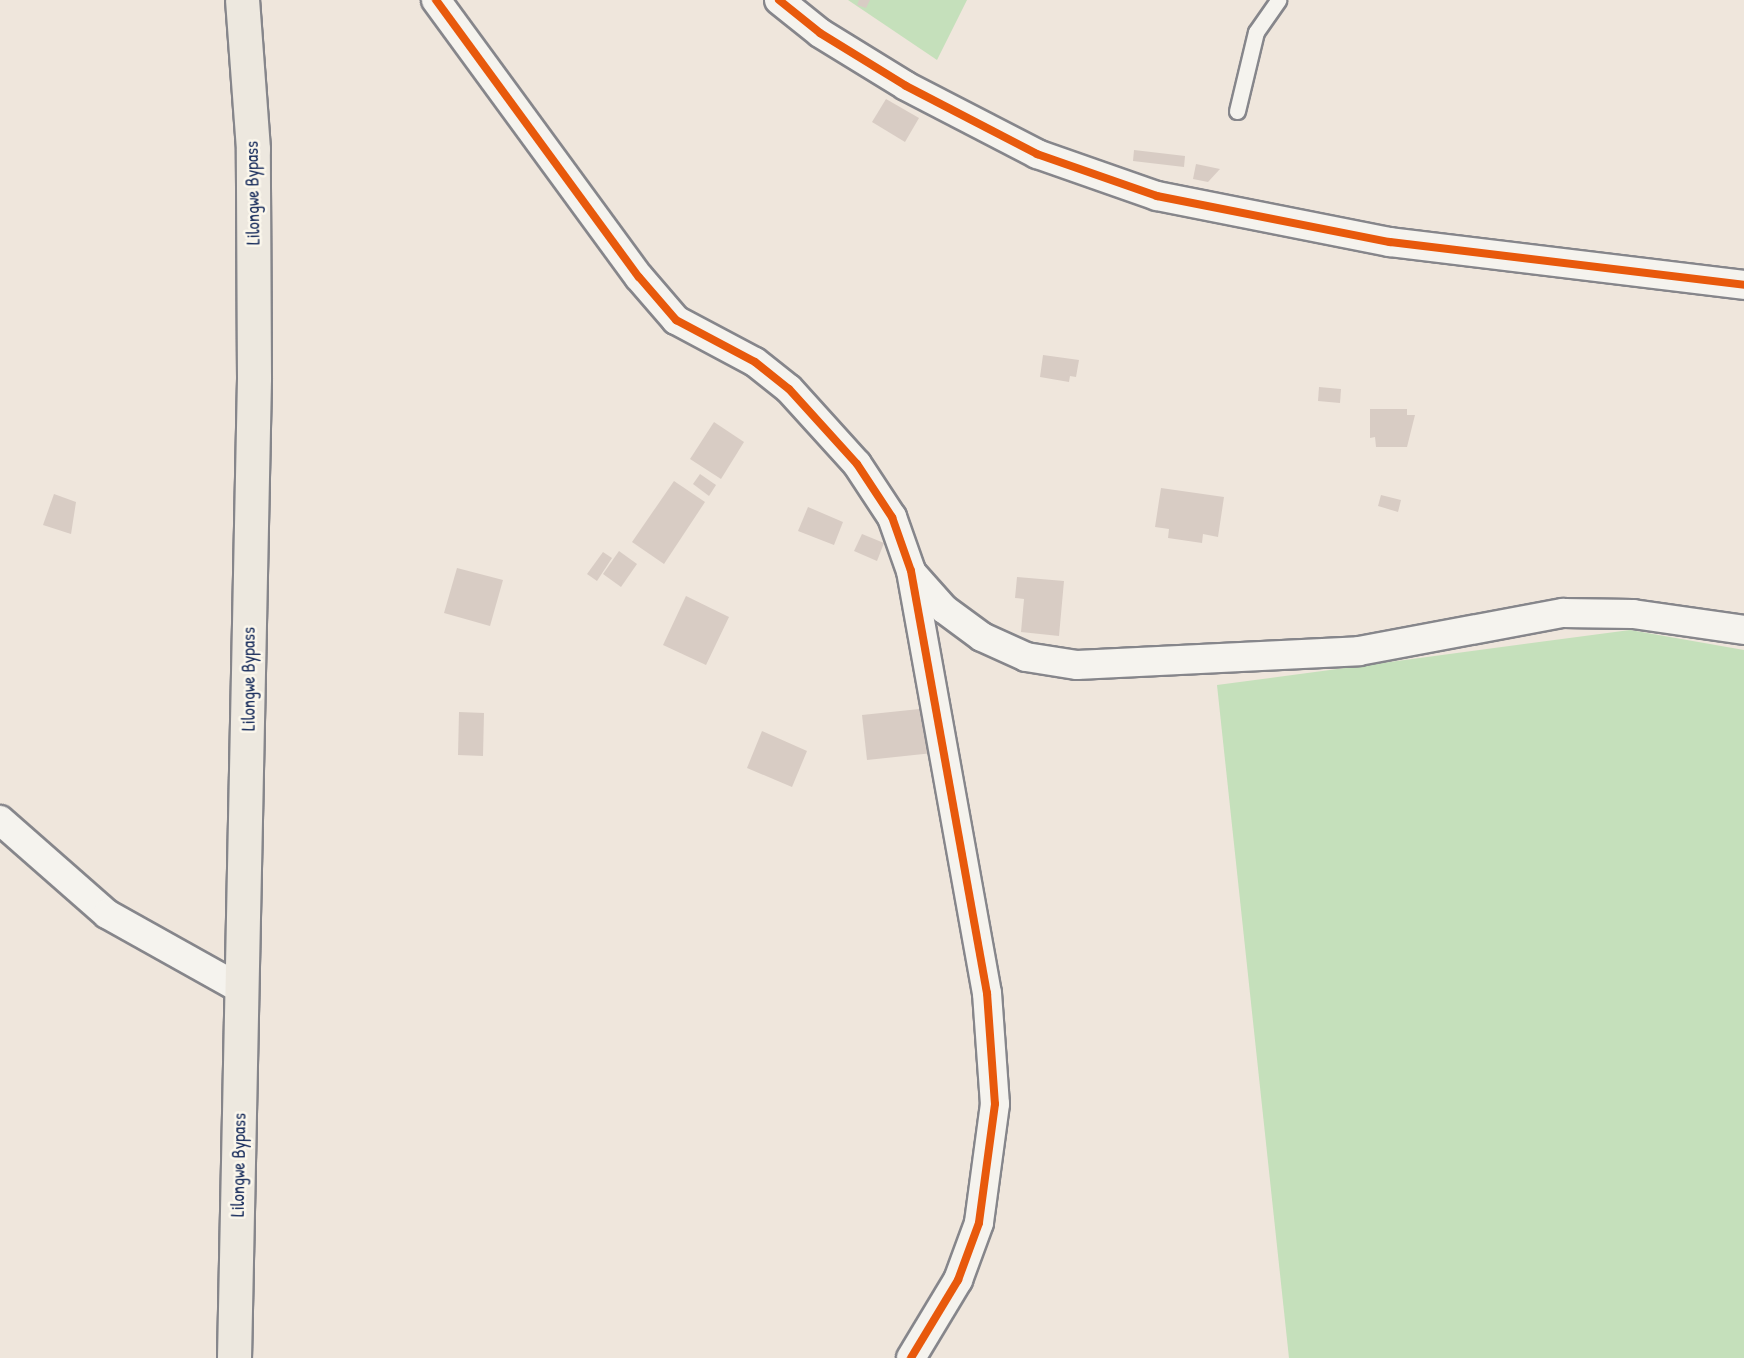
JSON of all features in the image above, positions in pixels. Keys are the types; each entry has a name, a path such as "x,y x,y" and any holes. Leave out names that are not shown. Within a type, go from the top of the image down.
{"main road":[{"name":"Lilongwe Bypass","path":"234,1358 254,377 253,149 242,0"}],"street":[{"path":"436,0 639,278 676,320 755,362 789,389 857,464 892,517 910,571 987,993 995,1104 979,1223 958,1280 911,1358"},
{"path":"779,0 820,33 906,86 1037,154 1156,196 1390,242 1744,285"},
{"path":"910,571 944,609 982,637 1026,657 1077,665 1359,651 1563,613 1633,614 1744,630"},
{"path":"0,820 107,914 243,990"}],"lane":[{"path":"1237,111 1256,32 1278,0"}],"green space":[{"path":"848,0 967,0 937,60"},
{"path":"1630,630 1744,650 1744,1358 1289,1358 1217,685"}],"building":[{"path":"859,0 870,0 866,8 857,5"},
{"path":"886,99 919,118 905,142 872,122"},
{"path":"1134,150 1185,156 1184,167 1133,161"},
{"path":"1196,164 1220,169 1208,182 1193,179"},
{"path":"1043,355 1079,360 1076,377 1070,376 1069,382 1040,377"},
{"path":"1319,387 1341,389 1340,403 1318,401"},
{"path":"1370,409 1407,409 1407,415 1415,415 1407,447 1376,447 1375,437 1370,438"},
{"path":"714,422 744,442 721,479 690,459"},
{"path":"700,474 716,485 709,496 693,484"},
{"path":"674,481 705,502 664,564 632,542"},
{"path":"1161,488 1224,497 1218,537 1203,534 1202,543 1168,538 1169,529 1155,527"},
{"path":"54,494 76,502 71,534 43,525"},
{"path":"1381,495 1401,500 1398,512 1378,506"},
{"path":"808,507 843,522 834,545 798,531"},
{"path":"862,534 884,543 877,561 854,551"},
{"path":"619,551 637,564 621,587 603,574"},
{"path":"603,552 612,558 597,581 587,574"},
{"path":"457,568 503,580 490,626 444,613"},
{"path":"1017,577 1064,581 1059,636 1021,632 1024,599 1015,598"},
{"path":"686,596 729,617 706,665 663,645"},
{"path":"929,708 933,753 867,760 862,715"},
{"path":"459,712 484,713 483,756 458,755"},
{"path":"762,731 807,751 792,787 747,768"}],"cycle path":[{"path":"436,0 639,277 676,320 755,362 789,389 857,464 892,517 911,571 987,993 995,1104 979,1223 958,1280 911,1358"},
{"path":"779,0 820,33 906,86 1037,154 1157,196 1390,242 1744,285"}]}
